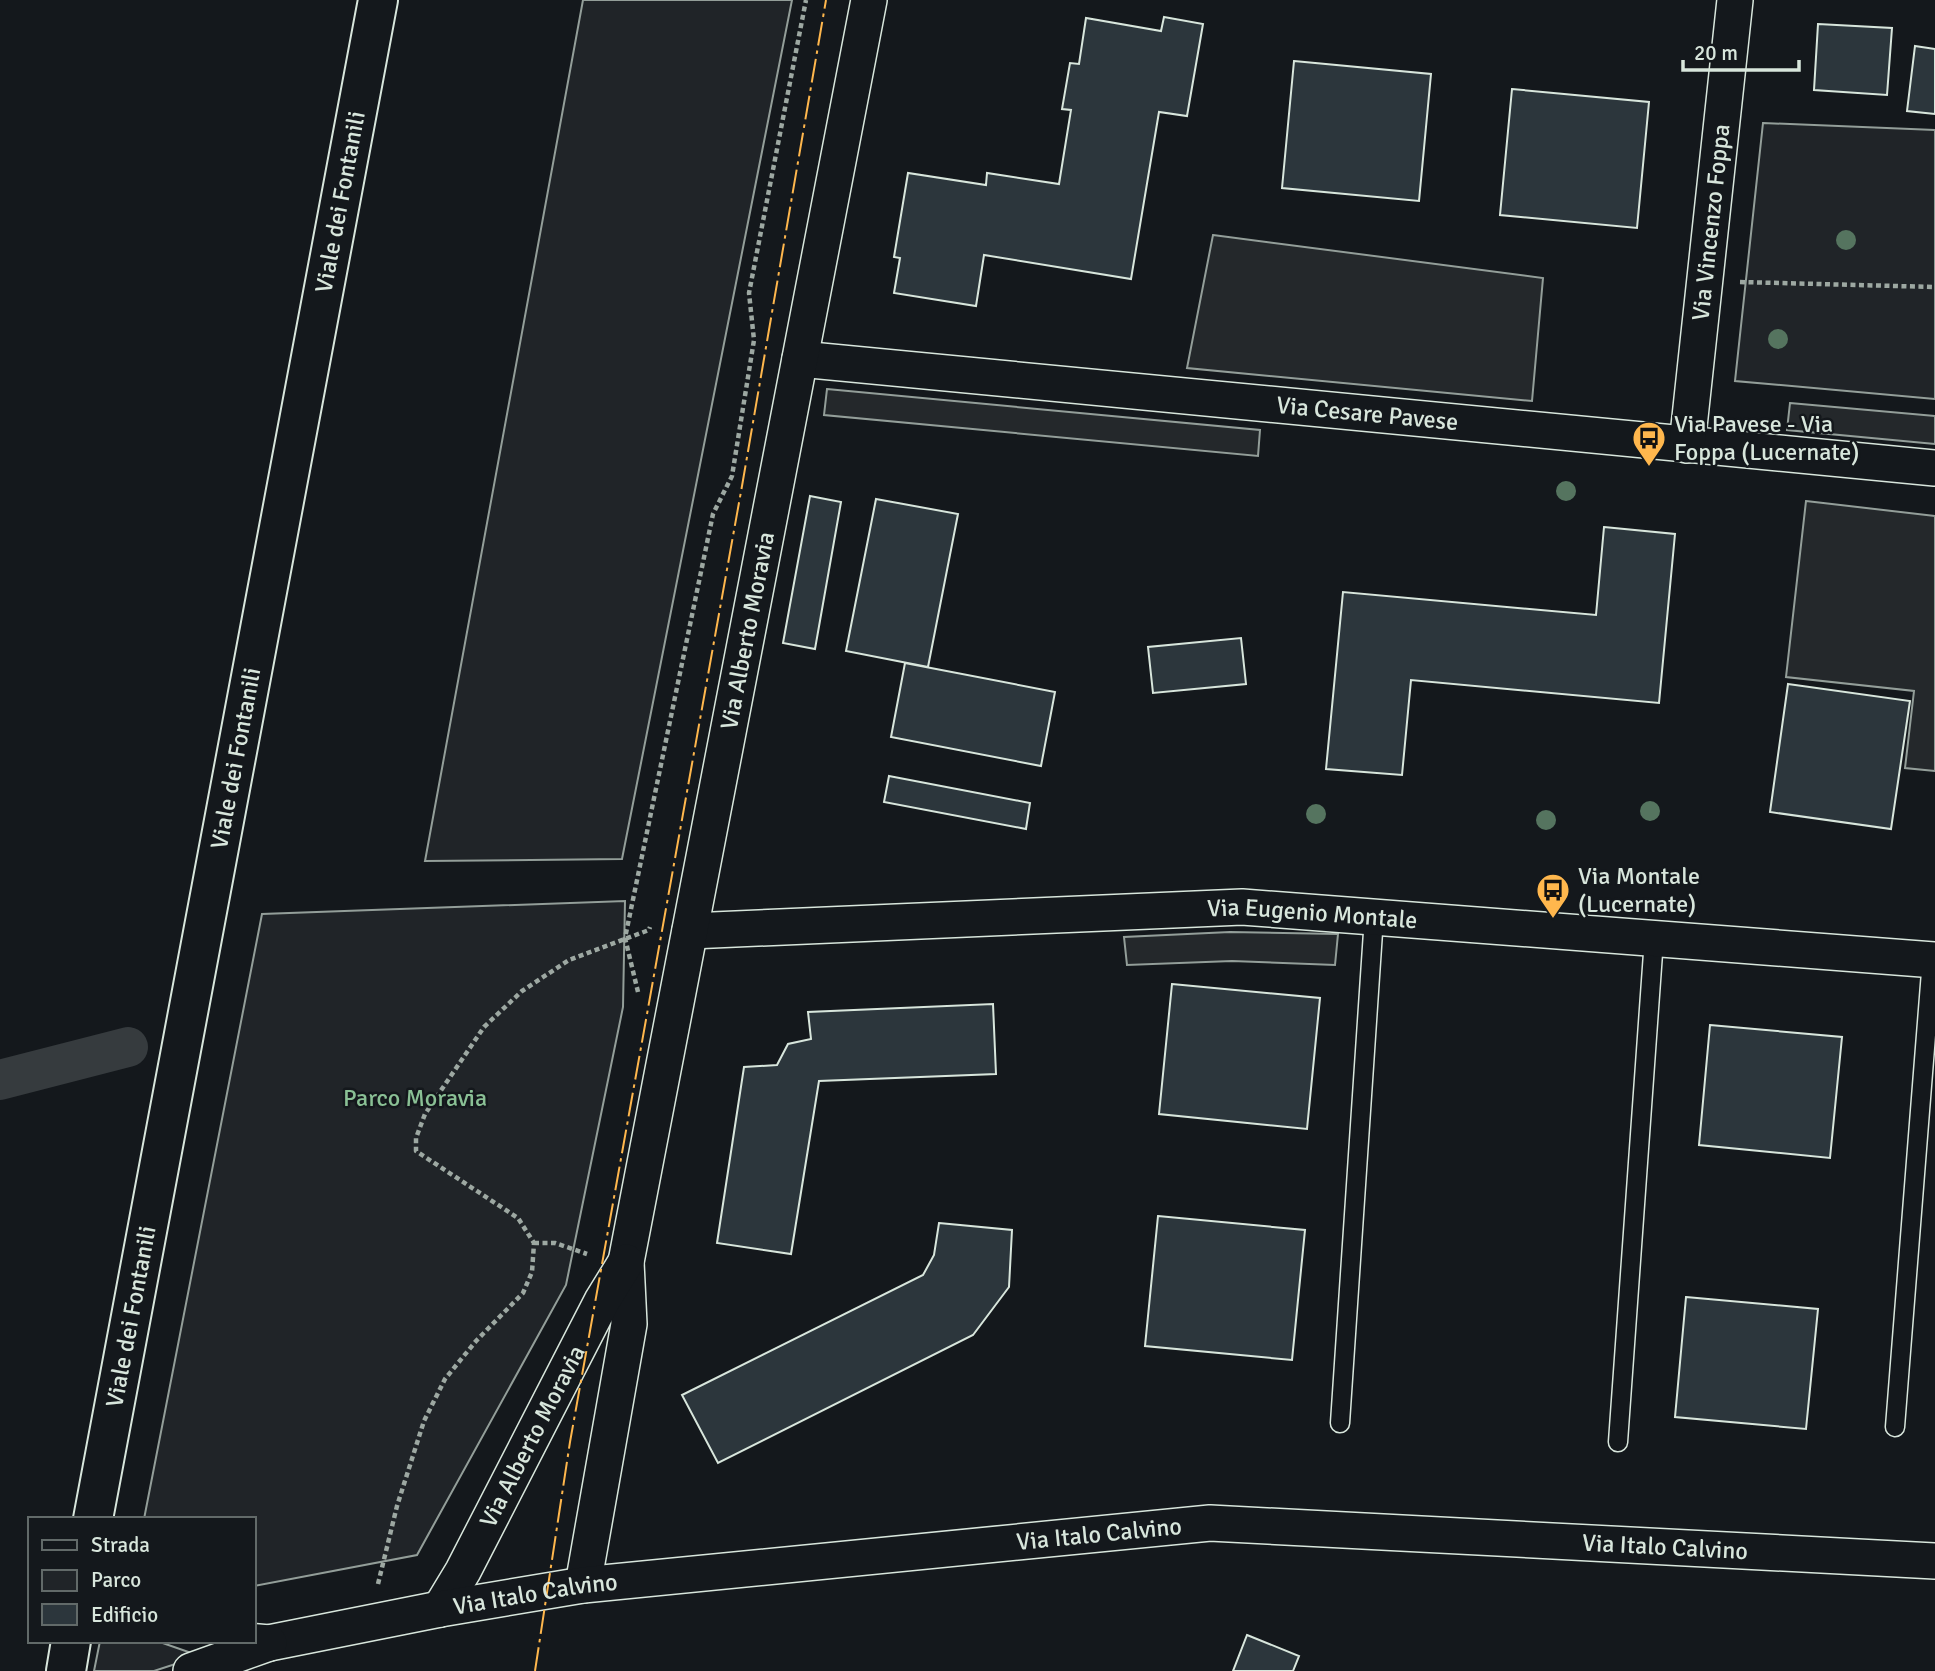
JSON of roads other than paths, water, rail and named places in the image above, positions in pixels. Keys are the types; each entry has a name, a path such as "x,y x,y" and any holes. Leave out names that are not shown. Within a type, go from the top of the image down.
{"main road":[{"name":"Viale dei Fontanili","path":"93,1517 378,0"},
{"path":"66,1671 71,1643"}],"street":[{"name":"Via Alberto Moravia","path":"583,1585 629,1324 626,1262 869,0"},
{"name":"Via Vincenzo Foppa","path":"1687,445 1735,0"},
{"name":"Via Cesare Pavese","path":"800,359 1935,468"},
{"name":"Via Eugenio Montale","path":"690,931 1242,907 1934,960"},
{"name":"Via Alberto Moravia","path":"440,1609 463,1571 602,1301 626,1262"},
{"name":"Via Italo Calvino","path":"191,1671 259,1642 583,1585 1210,1522 1935,1561"}],"lane":[{"path":"1340,1423 1374,917"},
{"path":"1618,1442 1654,939"},
{"path":"1895,1427 1934,960"}],"waterway":[{"path":"0,1080 128,1047"}],"place":[{"name":"Via Pavese - Via Foppa (Lucernate)","path":"1649,468"},
{"name":"Via Montale (Lucernate)","path":"1553,920"}],"park label":[{"name":"Parco Moravia","path":"415,1098"}]}
